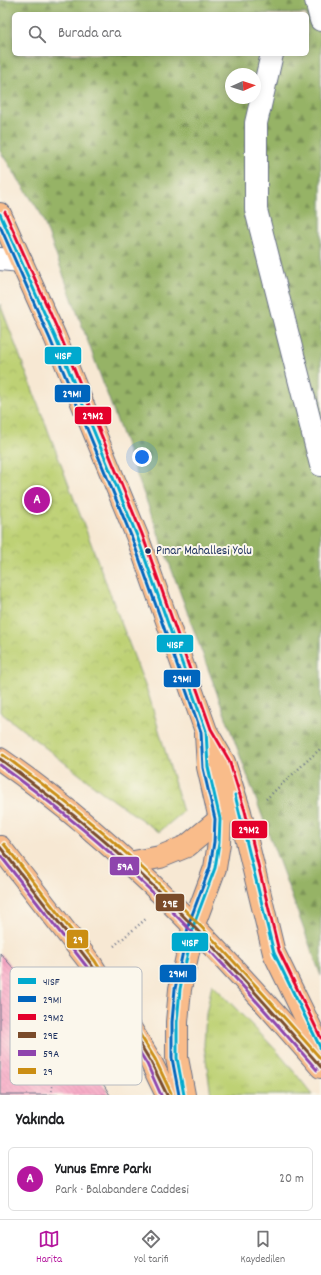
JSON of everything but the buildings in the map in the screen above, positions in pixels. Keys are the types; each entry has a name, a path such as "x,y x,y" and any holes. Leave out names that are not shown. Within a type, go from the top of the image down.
{"main road":[{"path":"0,214 55,337 137,536 206,731 224,762 240,812 274,953 321,1049"},
{"path":"184,1095 177,1058 177,1022 180,990 194,924 215,868 219,844 220,819 208,768 206,731"},
{"path":"0,759 59,801 129,863 194,924 244,978 321,1067"},
{"path":"129,863 160,857 187,846 220,819"},
{"path":"0,847 93,967"},
{"path":"142,1048 151,1062 167,1095"}],"street":[{"path":"305,12 316,0"},
{"path":"316,0 321,20"},
{"path":"272,56 256,123 256,210 321,465"},
{"path":"0,259 21,261"}],"path":[{"path":"267,805 266,798 321,748"},
{"path":"51,1095 52,1085"}],"green space":[{"path":"0,0 310,0 321,40 321,976 41,214 0,151"},
{"path":"0,304 149,696 183,812 159,832 102,792 0,712"},
{"path":"212,984 277,1051 313,1095 211,1095 204,1045 206,1014"}],"transit line":[{"name":"29M2","path":"5,212 60,335 142,534 211,729 229,760 245,811 279,951 321,1038"},
{"name":"41SF","path":"0,214 55,337 137,536 206,731 208,767 220,819 219,843 215,868 194,924 180,989 177,1022 177,1058 184,1095"},
{"name":"29M1","path":"0,226 50,339 132,538 201,732 203,768 215,819 214,842 210,867 189,923 175,989 172,1022 172,1058 179,1095"},
{"name":"29","path":"3,755 70,806 135,861 207,933 321,1059"},
{"name":"29E","path":"0,759 83,823 155,888 228,963 321,1067"},
{"name":"59A","path":"0,765 49,802 112,854 177,916 225,966 317,1070"},
{"name":"41SF","path":"235,795 274,953 321,1049"},
{"name":"29","path":"4,844 99,967"},
{"name":"29E","path":"0,847 93,967"},
{"name":"59A","path":"0,855 87,967"},
{"name":"29","path":"142,1038 155,1059 171,1093"},
{"name":"29E","path":"142,1047 167,1095"},
{"name":"59A","path":"142,1056 161,1095"}],"place":[{"name":"Yunus Emre Parkı","path":"37,500"},
{"name":"Pınar Mahallesi Yolu","path":"148,551"}]}
